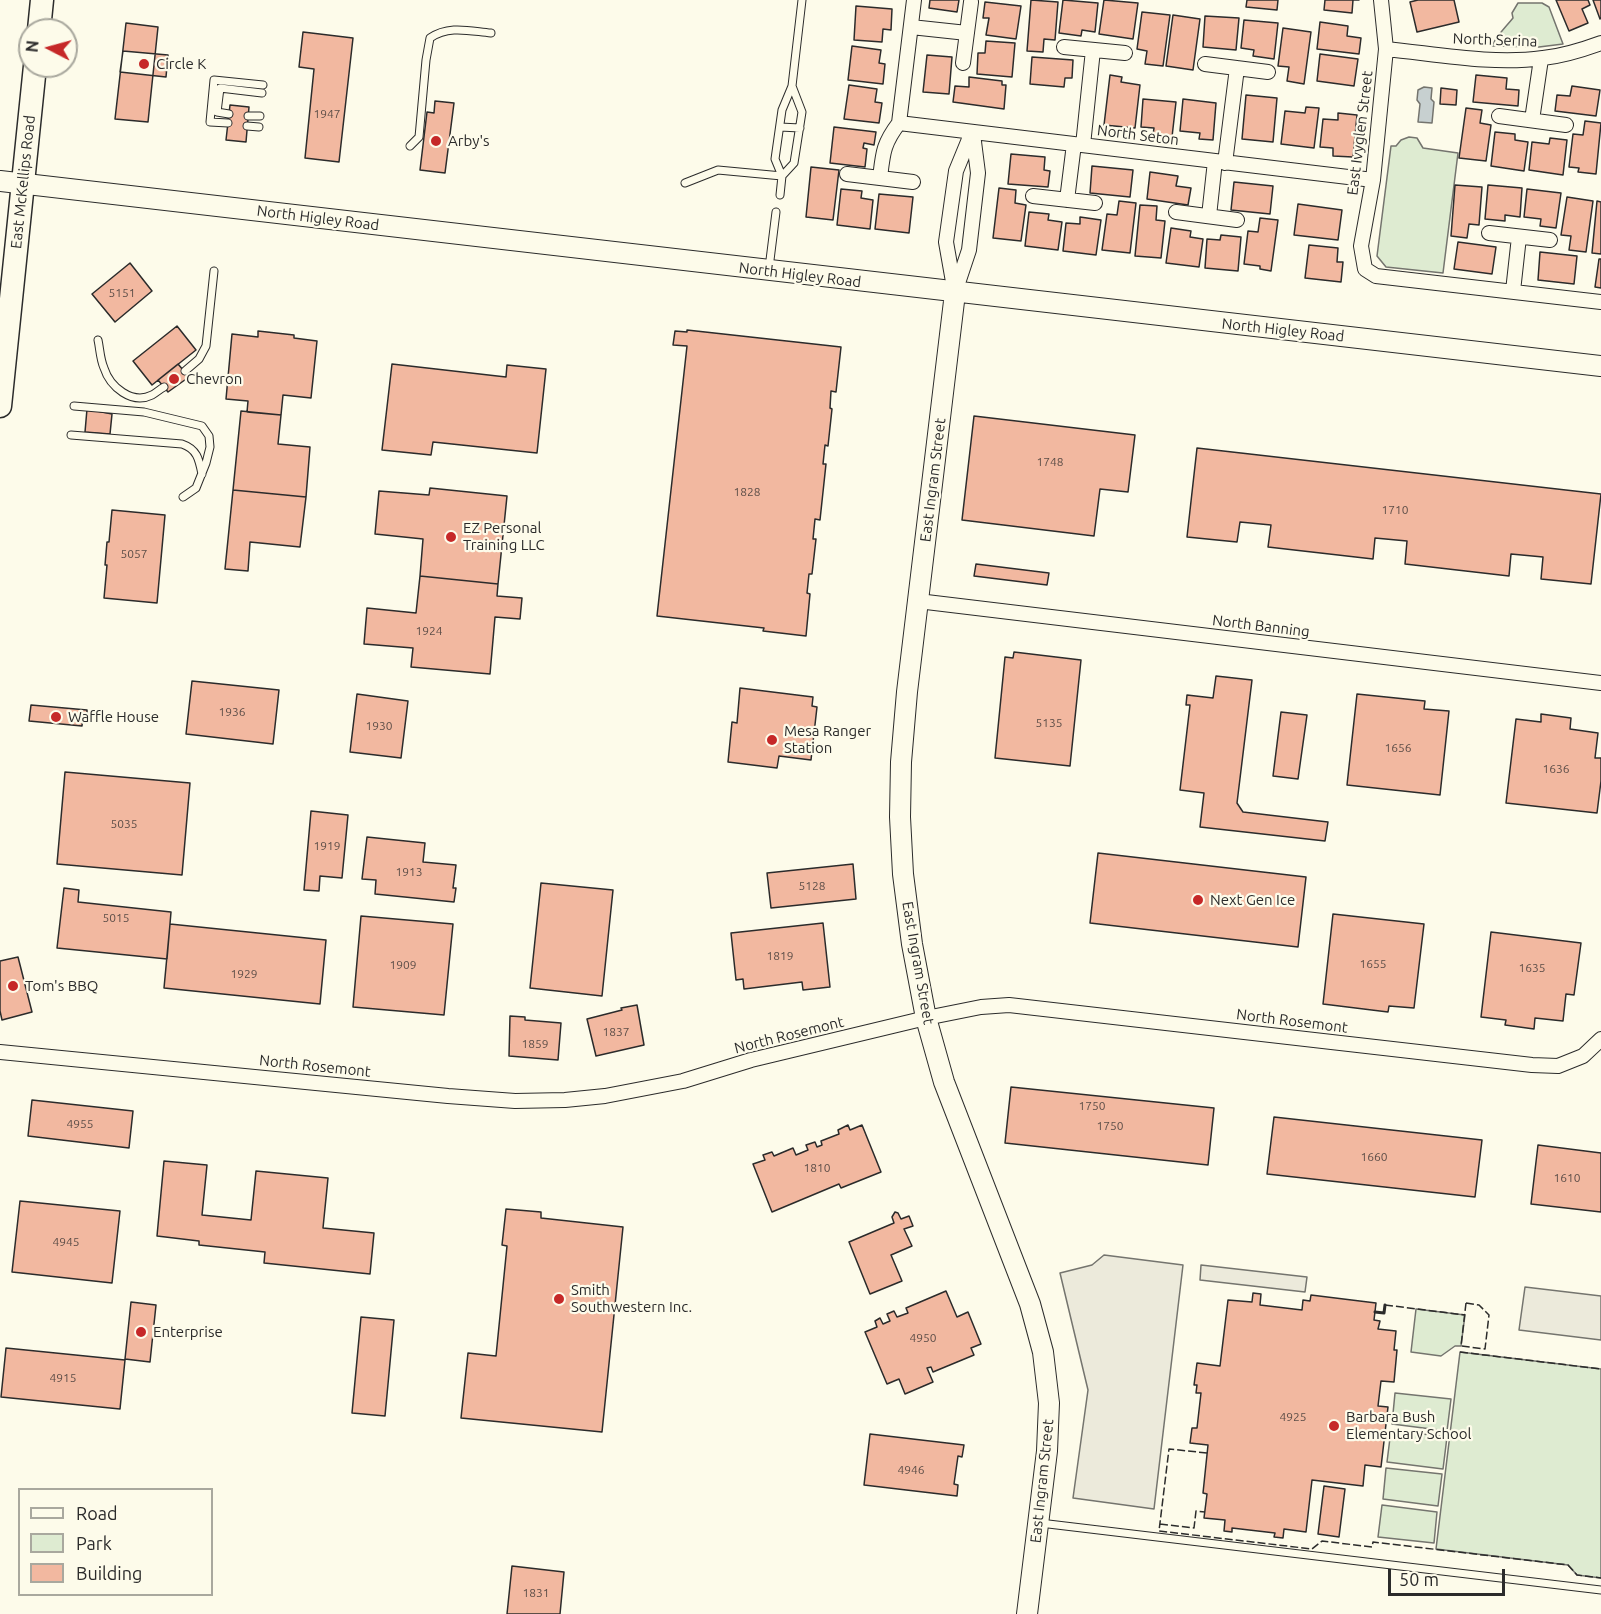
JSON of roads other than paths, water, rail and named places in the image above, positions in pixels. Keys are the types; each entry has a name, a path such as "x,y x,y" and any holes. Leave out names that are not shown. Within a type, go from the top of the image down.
{"main road":[{"path":"40,18 42,0"},
{"name":"East McKellips Road","path":"0,406 34,78"},
{"name":"North Higley Road","path":"0,181 1601,366"},
{"name":"East Ingram Street","path":"955,293 906,699 900,817 903,874 912,944 926,1018 944,1082 1030,1304 1043,1352 1049,1414 1047,1451 1027,1614"}],"street":[{"path":"880,178 887,138 899,123 914,0"},
{"name":"East Ivyglen Street","path":"1381,0 1386,49 1373,180 1361,246 1365,269 1376,276 1514,291"},
{"path":"963,63 971,2"},
{"path":"911,27 967,33"},
{"name":"North Serina","path":"1386,49 1488,59 1540,59 1571,54 1601,44"},
{"path":"1064,48 1125,53"},
{"path":"1067,200 1093,50"},
{"path":"1532,120 1540,59"},
{"path":"1205,64 1268,72"},
{"path":"1209,216 1237,68"},
{"path":"1499,116 1566,125"},
{"name":"North Seton","path":"899,123 1373,180"},
{"name":"East Ingram Street","path":"955,293 946,242 956,171 972,132"},
{"name":"East Ingram Street","path":"955,293 969,250 978,173 972,132"},
{"path":"847,174 913,182"},
{"path":"953,193 975,196"},
{"path":"1033,196 1095,203"},
{"path":"1176,212 1238,220"},
{"path":"1489,233 1550,240"},
{"path":"1519,237 1514,291 1601,302"},
{"name":"North Banning","path":"918,601 1601,683"},
{"name":"North Rosemont","path":"0,1052 515,1101 605,1096 683,1082 751,1060 926,1018 981,1007 1009,1005 1532,1065 1558,1066 1583,1056 1601,1039"}],"lane":[{"path":"780,195 782,176 775,159 782,110 792,86 802,0"},
{"path":"410,146 419,137 430,38 450,29 491,33"},
{"path":"228,123 210,122 214,80 263,89 220,88 217,112 229,114"},
{"path":"782,176 794,163 802,112 792,86"},
{"path":"248,116 260,116"},
{"path":"247,126 259,126"},
{"path":"780,127 800,128"},
{"path":"685,183 718,170 782,176"},
{"path":"768,271 776,212"},
{"path":"185,371 200,359 206,346 214,271"},
{"path":"98,340 103,368 111,384 120,391 130,396 151,396 164,387"},
{"path":"74,406 144,412 202,426 209,436 210,447 196,488 183,497"},
{"path":"70,435 182,444 191,447 198,455 202,474"},
{"path":"1038,1523 1601,1590"}],"place":[{"name":"Circle K","path":"144,64"},
{"name":"Arby's","path":"436,141"},
{"name":"Chevron","path":"174,379"},
{"name":"EZ Personal Training LLC","path":"451,537"},
{"name":"Waffle House","path":"56,717"},
{"name":"Mesa Ranger Station","path":"772,740"},
{"name":"Next Gen Ice","path":"1198,900"},
{"name":"Tom's BBQ","path":"13,986"},
{"name":"Smith Southwestern Inc.","path":"559,1299"},
{"name":"Enterprise","path":"141,1332"},
{"name":"Barbara Bush Elementary School","path":"1334,1426"}]}
